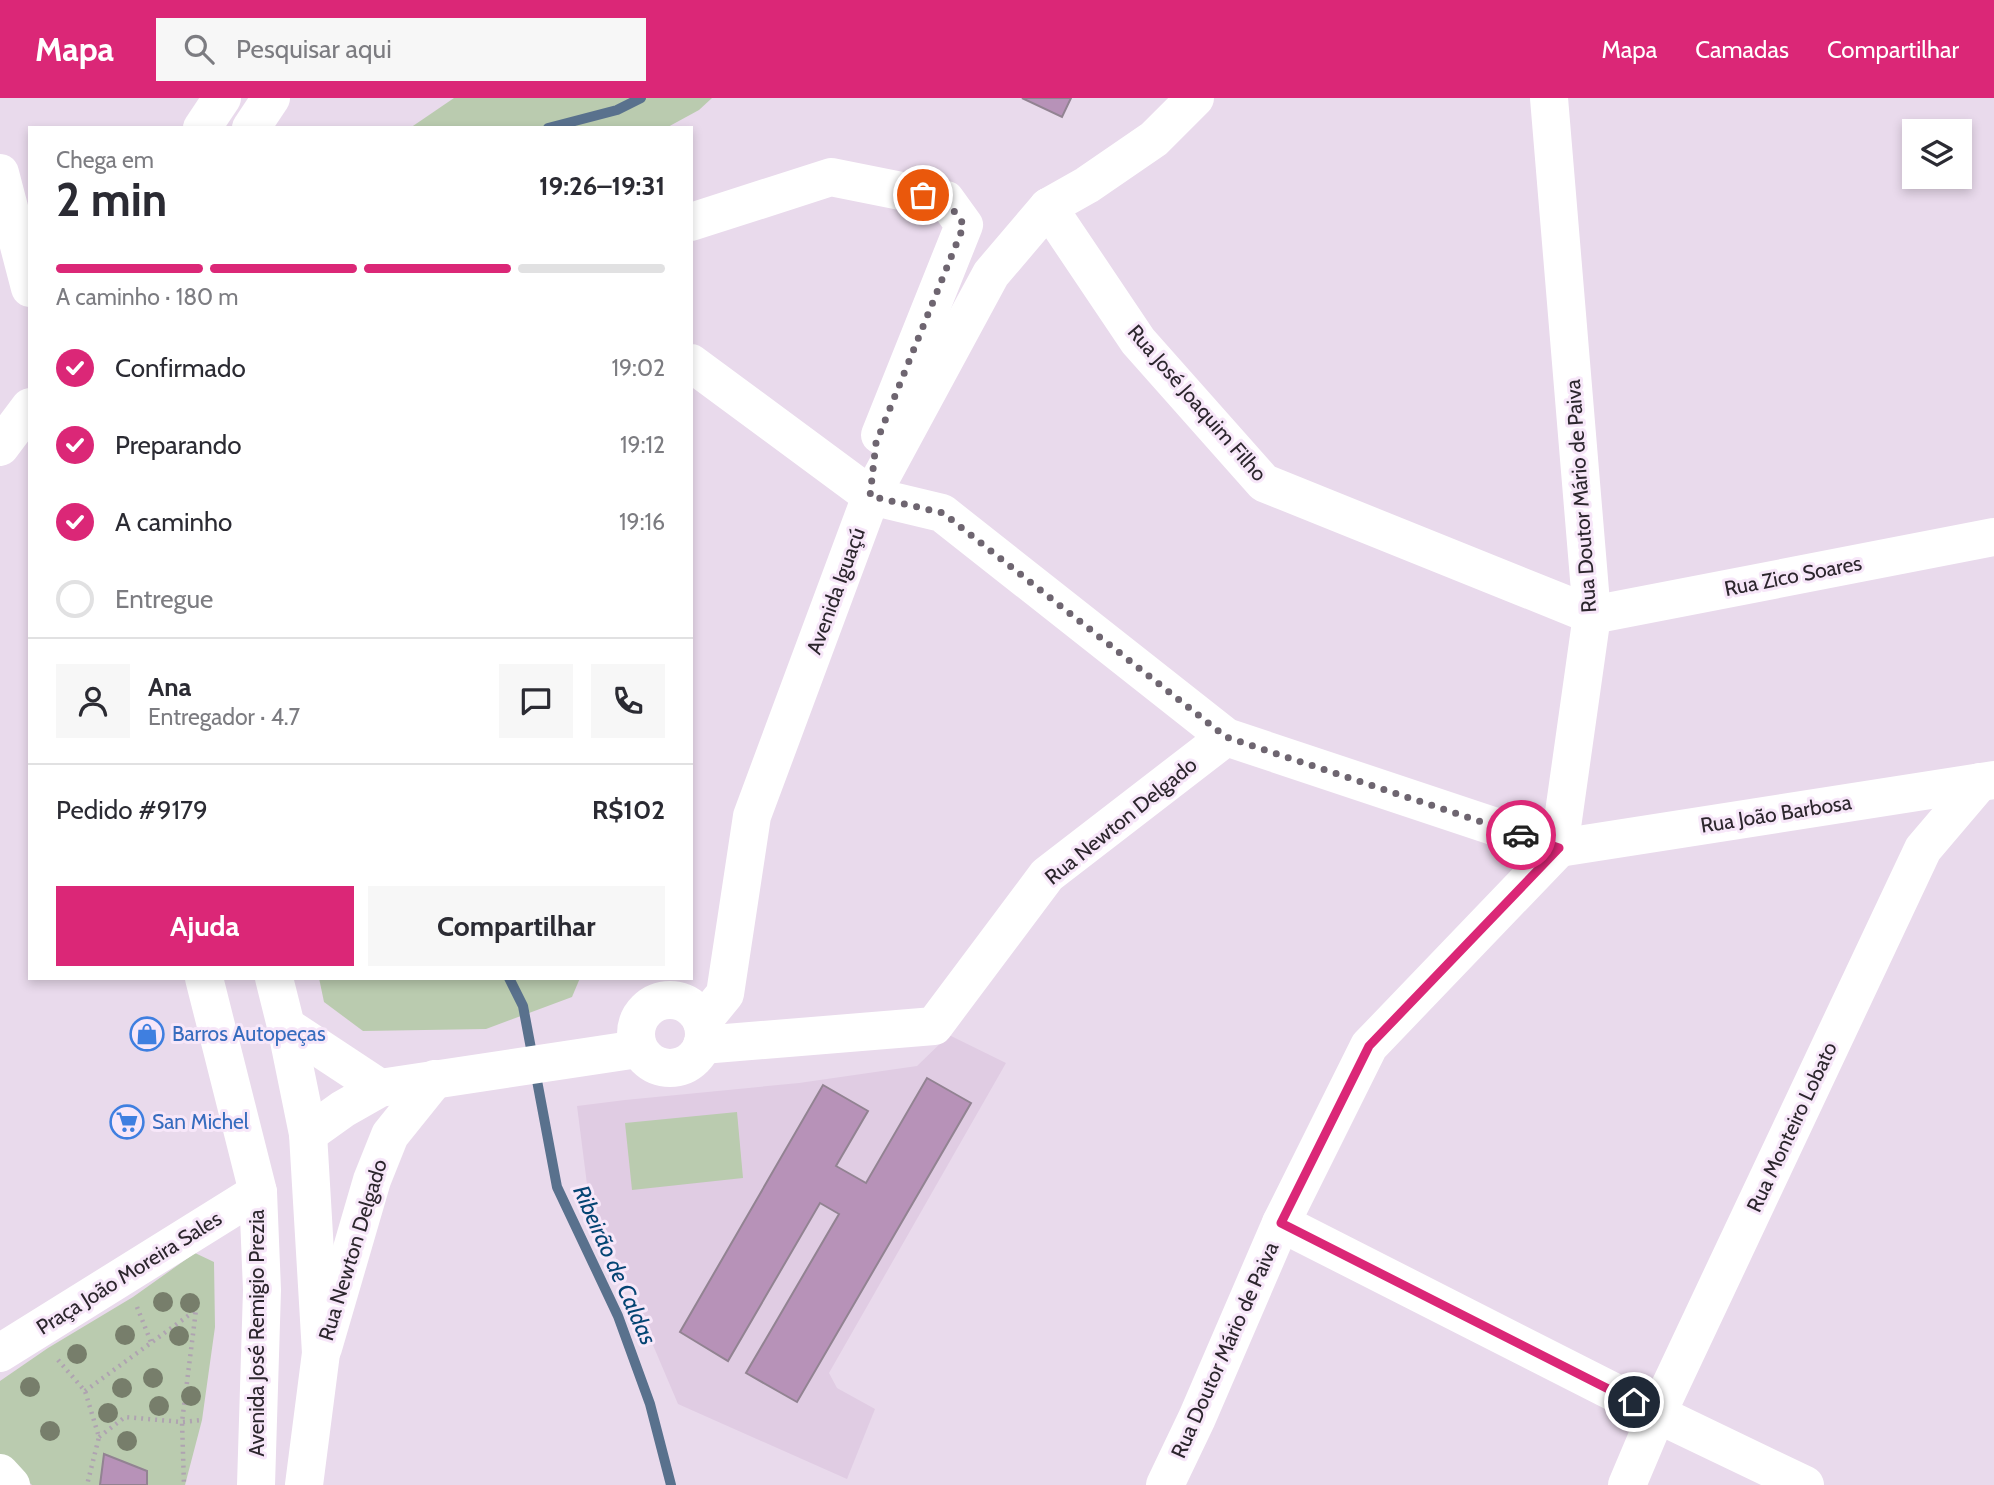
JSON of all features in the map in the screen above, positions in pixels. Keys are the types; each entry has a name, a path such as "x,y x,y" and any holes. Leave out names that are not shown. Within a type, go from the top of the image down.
{"street":[{"path":"203,126 222,98"},
{"path":"252,126 271,98"},
{"name":"Avenida Iguaçú","path":"702,1034 725,994 752,816 870,496 990,274 1048,207 1087,185 1153,139 1195,98"},
{"name":"Rua Doutor Mário de Paiva","path":"1165,1485 1197,1418 1281,1223 1369,1046 1559,848 1592,614 1549,98"},
{"path":"0,173 28,280"},
{"path":"693,221 831,177 946,200 964,225 876,443 870,496"},
{"name":"Rua José Joaquim Filho","path":"1048,207 1138,341 1264,483 1592,614"},
{"path":"693,364 870,496 943,513 1226,737 1559,848"},
{"path":"0,447 28,410"},
{"name":"Rua Zico Soares","path":"1592,614 1994,537"},
{"name":"Rua Newton Delgado","path":"702,1034 934,1026 1048,875 1226,737"},
{"name":"Rua João Barbosa","path":"1559,848 1987,781"},
{"name":"Rua Monteiro Lobato","path":"1627,1485 1657,1414 1923,849 1987,781"},
{"name":"Avenida José Remigio Prezia","path":"205,980 258,1192 262,1290 256,1485"},
{"path":"275,980 307,1134 321,1353 303,1485"},
{"path":"648,993 655,1003 677,1000 688,1004 697,1012 702,1034 697,1056 688,1064 666,1069 655,1066 638,1049 636,1027 648,993"},
{"path":"286,1026 380,1088"},
{"path":"307,1134 380,1088 638,1049"},
{"name":"Rua Newton Delgado","path":"321,1353 372,1180 390,1135 453,1076"},
{"name":"Praça João Moreira Sales","path":"0,1353 258,1192 307,1134"},
{"path":"1281,1223 1657,1414 1805,1485"},
{"path":"1192,1485 1197,1418"},
{"path":"0,1473 11,1485"}],"path":[{"path":"133,1297 151,1342"},
{"path":"85,1391 196,1310 182,1422 184,1485"},
{"path":"56,1357 85,1391 99,1437 87,1485"},
{"path":"99,1437 125,1417 182,1422 202,1420"}],"shaded area":[{"path":"949,1035 1006,1063 829,1373 837,1388 875,1409 847,1479 678,1404 588,1192 577,1106 799,1083 917,1066"}],"green space":[{"path":"454,98 712,98 699,110 670,126 413,126"},
{"path":"319,980 579,980 572,997 486,1029 363,1031 324,1002"},
{"path":"737,1112 743,1178 632,1190 625,1123"},
{"path":"195,1253 214,1262 215,1327 202,1420 185,1485 32,1485 0,1455 0,1381 48,1348 133,1297"}],"building":[{"path":"1022,98 1071,98 1062,117"},
{"path":"927,1078 971,1103 797,1402 746,1373 839,1214 820,1203 728,1361 680,1332 823,1085 868,1111 836,1166 866,1183"},
{"path":"104,1454 147,1471 147,1485 100,1485"}],"waterway":[{"name":"Ribeirão de Caldas","path":"556,126 617,110 641,98"},
{"name":"Ribeirão de Caldas","path":"510,980 523,1006 557,1187 618,1316 650,1404 671,1485"}],"way so far":[{"path":"923,195 946,200 964,225 876,443 870,496 943,513 1226,737 1521,835"}],"place":[{"name":"Barros Autopeças","path":"147,1034"},
{"name":"San Michel","path":"127,1122"}],"route":[{"path":"1521,835 1559,848 1369,1046 1281,1223 1634,1402"}]}
